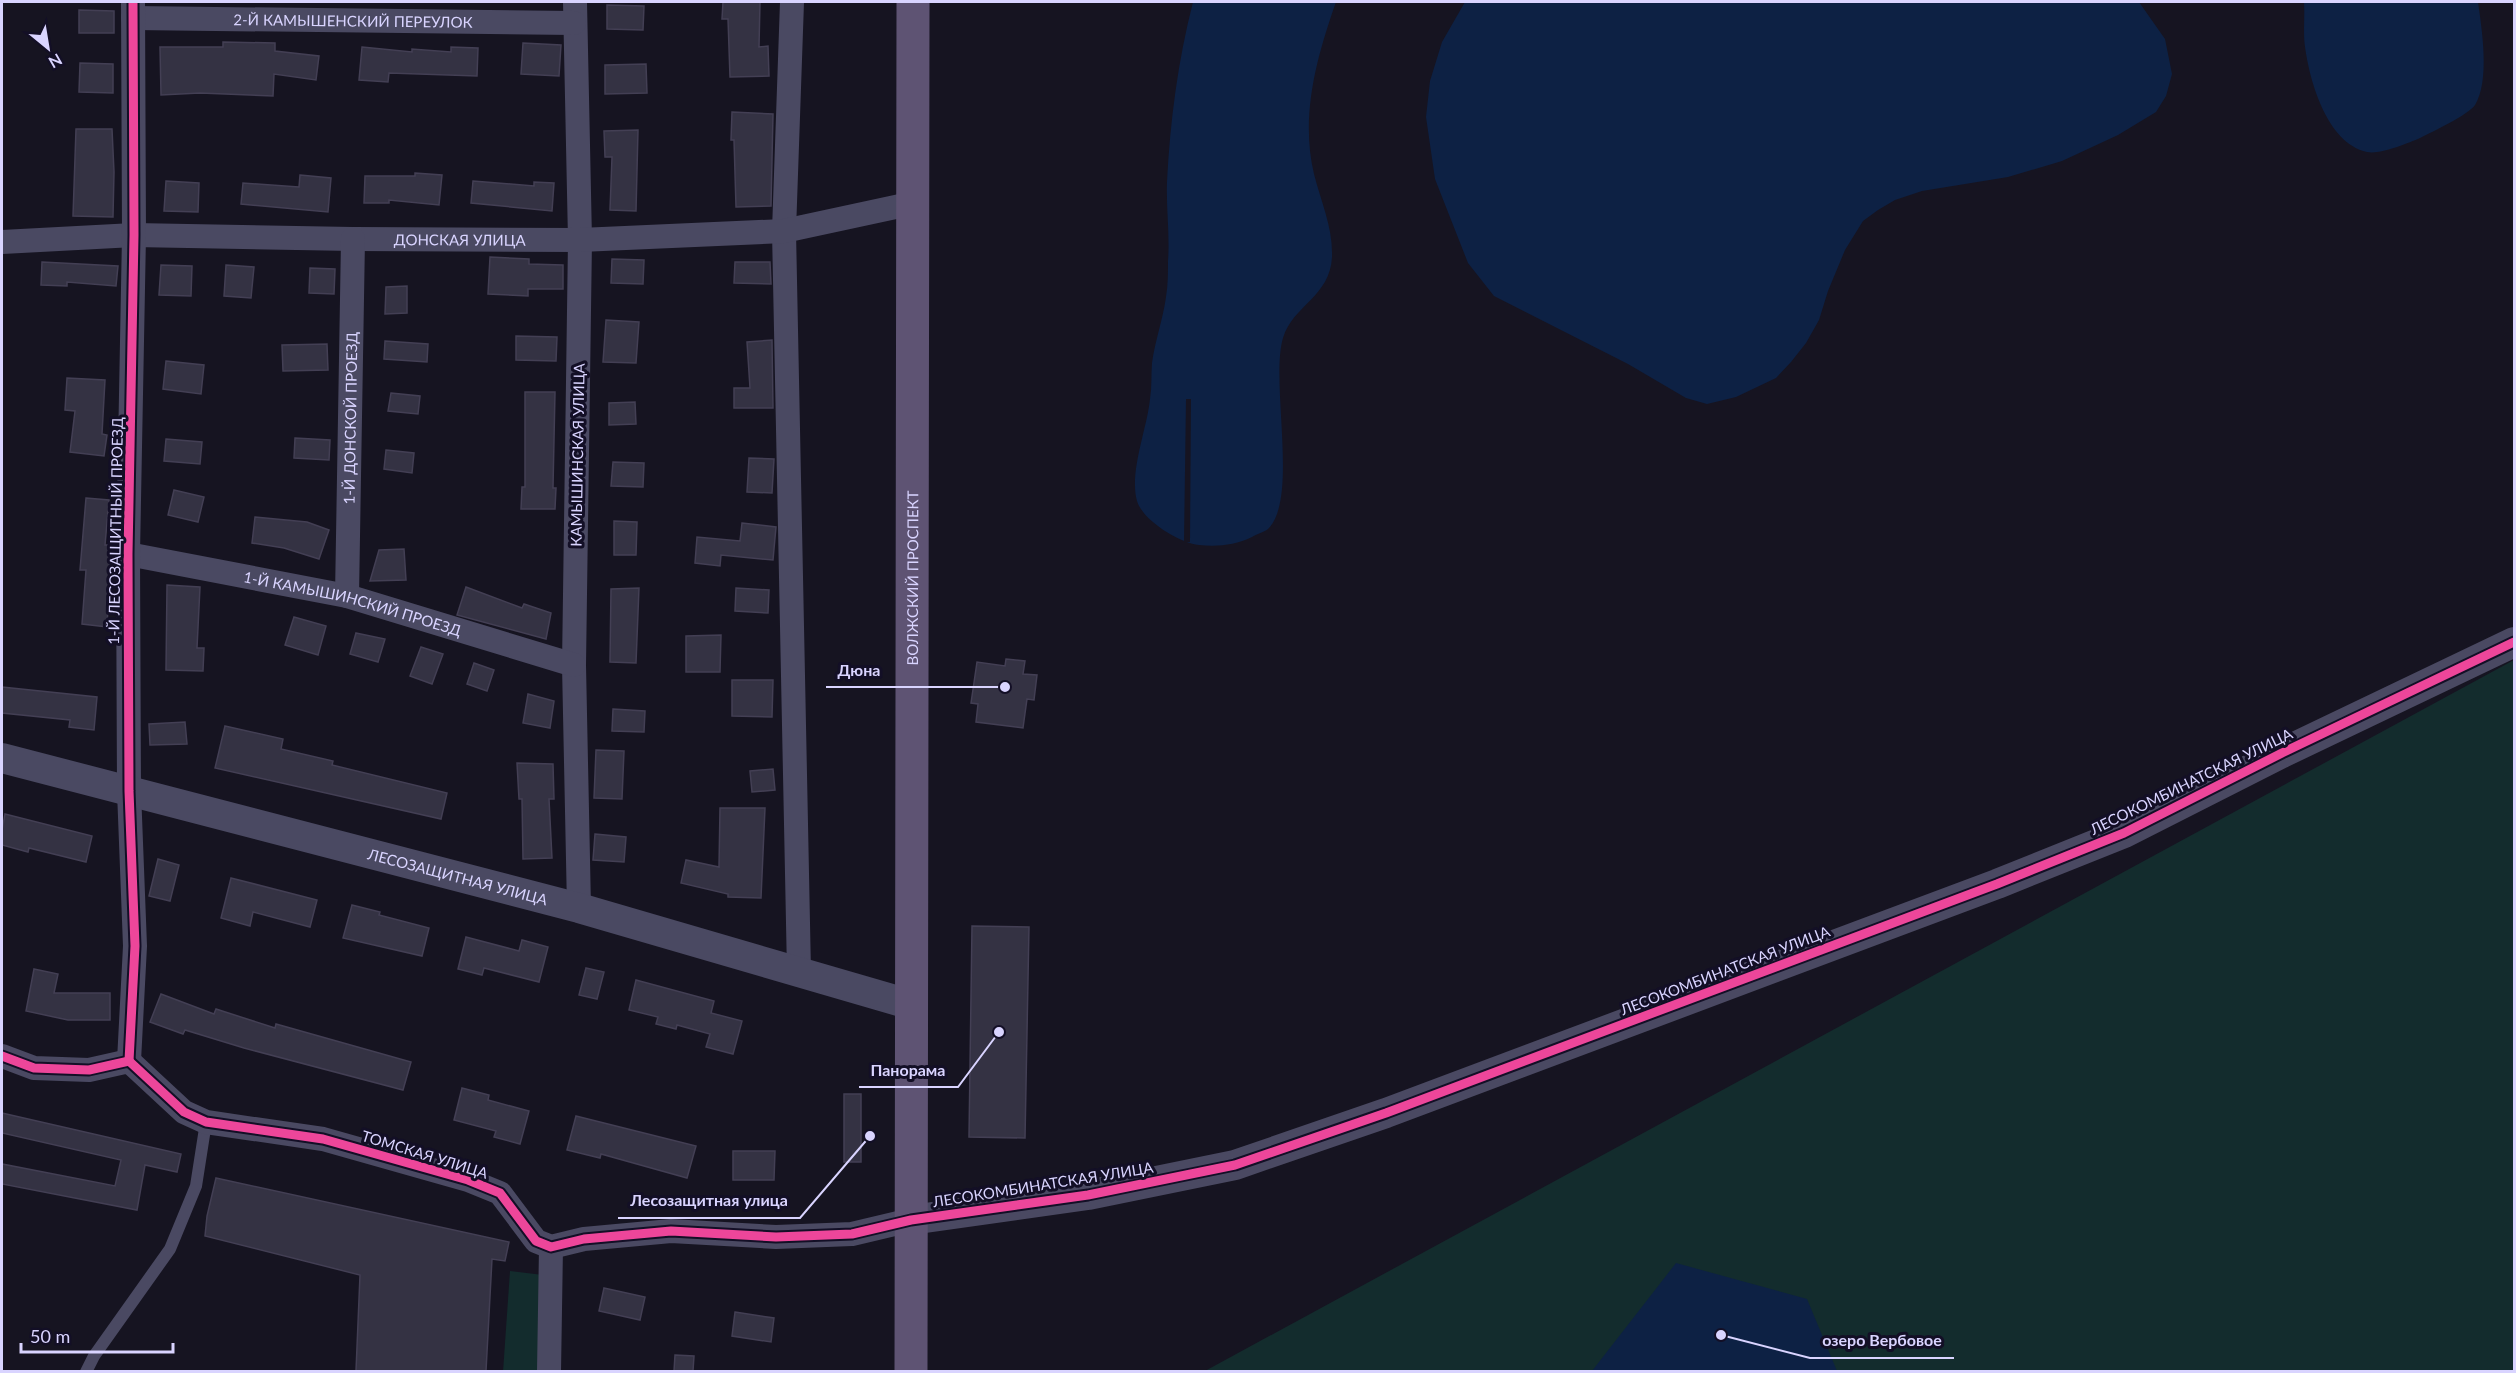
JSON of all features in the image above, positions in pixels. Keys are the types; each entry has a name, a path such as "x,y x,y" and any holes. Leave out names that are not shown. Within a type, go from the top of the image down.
{"main road":[{"name":"ВОЛЖСКИЙ ПРОСПЕКТ","path":"911,1371 914,2"}],"street":[{"path":"792,2 784,231 799,972"},
{"name":"2-Й КАМЫШЕНСКИЙ ПЕРЕУЛОК","path":"133,10 575,12"},
{"name":"1-Й ЛЕСОЗАЩИТНЫЙ ПРОЕЗД","path":"129,1061 135,946 129,791 128,554 134,235 133,10"},
{"name":"КАМЫШИНСКАЯ УЛИЦА","path":"575,12 580,240 574,664 579,908"},
{"name":"ДОНСКАЯ УЛИЦА","path":"2,242 134,235 580,240 784,231 914,203"},
{"name":"1-Й ДОНСКОЙ ПРОЕЗД","path":"347,596 353,239"},
{"name":"1-Й КАМЫШИНСКИЙ ПРОЕЗД","path":"128,554 347,596 574,664"},
{"name":"ЛЕСОКОМБИНАТСКАЯ УЛИЦА","path":"911,1220 1088,1195 1235,1165 1386,1113 1997,884 2124,833 2282,753 2514,642"},
{"name":"ЛЕСОЗАЩИТНАЯ УЛИЦА","path":"2,758 579,908 912,1005"},
{"path":"2,1056 34,1068 89,1070 129,1061"},
{"name":"ТОМСКАЯ УЛИЦА","path":"129,1061 184,1112 206,1122 323,1139 468,1180 500,1193 536,1241 550,1247"},
{"path":"549,1371 550,1247 584,1239 671,1232 776,1237 852,1234 911,1220"}],"lane":[{"path":"86,1371 94,1356 170,1249 196,1186 206,1122"}],"green space":[{"path":"2514,660 2514,1371 1205,1371"},
{"path":"510,1271 543,1275 544,1371 503,1372"}],"water":[{"path":"1193,2 1336,2 1317,65 1309,130 1314,174 1331,235 1332,257 1330,271 1325,282 1295,317 1283,338 1280,382 1283,467 1282,493 1277,514 1268,529 1246,540 1233,544 1206,546 1182,540 1154,523 1141,509 1135,490 1137,464 1151,394 1152,363 1167,292 1169,241 1167,182 1170,137 1179,69"},
{"path":"1465,2 2139,2 2165,39 2172,74 2166,96 2156,112 2118,135 2062,161 2008,177 1922,191 1895,200 1878,210 1863,221 1845,250 1819,320 1806,343 1791,362 1776,378 1736,397 1707,404 1686,398 1628,364 1494,296 1468,263 1435,179 1426,117 1430,81 1442,42"},
{"path":"2304,2 2478,2 2484,69 2480,95 2475,105 2465,114 2441,128 2394,148 2367,152 2353,146 2341,137 2331,124 2316,93 2305,47"},
{"path":"1676,1263 1807,1299 1837,1371 1592,1371"}],"pier":[{"path":"1186,399 1191,399 1190,542 1184,542"}],"building":[{"path":"723,2 760,2 759,47 768,46 769,76 730,77 728,19 722,19"},
{"path":"607,5 644,6 643,30 607,29"},
{"path":"79,10 114,11 114,33 79,33"},
{"path":"223,42 275,43 275,51 319,56 316,80 274,74 273,96 200,93 161,95 160,47 223,47"},
{"path":"523,43 561,45 559,76 521,74"},
{"path":"362,47 412,52 412,49 451,52 451,47 478,48 477,76 389,73 388,82 359,80"},
{"path":"80,63 113,64 113,93 79,92"},
{"path":"646,64 647,93 605,94 605,65"},
{"path":"732,112 773,114 771,206 736,207 734,140 731,140"},
{"path":"76,129 112,129 113,217 73,216"},
{"path":"638,130 636,211 610,210 612,157 605,157 604,131"},
{"path":"415,173 442,175 439,205 389,200 389,203 364,203 365,176 415,176"},
{"path":"300,175 331,178 328,212 241,204 243,183 299,187"},
{"path":"166,181 199,183 198,212 164,211"},
{"path":"473,181 534,186 534,182 554,183 552,211 471,203"},
{"path":"490,257 529,259 529,264 563,265 563,289 528,289 528,296 488,294"},
{"path":"612,259 644,260 643,284 611,283"},
{"path":"42,262 118,266 116,286 67,282 67,286 41,285"},
{"path":"735,262 770,262 771,284 734,283"},
{"path":"161,265 192,266 191,296 159,295"},
{"path":"226,265 254,267 251,298 224,296"},
{"path":"310,268 335,269 334,294 309,293"},
{"path":"407,286 407,313 385,314 386,287"},
{"path":"606,320 639,322 636,363 603,362"},
{"path":"516,336 557,337 556,361 516,360"},
{"path":"772,340 773,408 734,408 734,388 750,388 747,342"},
{"path":"385,341 428,344 427,362 384,359"},
{"path":"327,344 328,370 283,371 282,345"},
{"path":"166,361 204,365 201,394 163,389"},
{"path":"67,378 105,380 102,434 107,435 104,456 70,452 75,411 65,410"},
{"path":"525,392 555,392 553,488 556,488 555,509 521,509 522,487 525,487"},
{"path":"391,393 420,396 418,414 388,411"},
{"path":"635,402 636,424 609,425 609,403"},
{"path":"295,438 330,440 329,460 294,458"},
{"path":"166,439 202,442 200,464 164,461"},
{"path":"386,450 414,453 412,473 384,469"},
{"path":"749,458 774,459 772,493 747,492"},
{"path":"613,462 644,463 643,487 611,486"},
{"path":"174,490 204,497 198,522 168,515"},
{"path":"86,498 109,500 105,545 111,545 107,627 82,624 86,570 80,570"},
{"path":"255,517 307,522 329,530 319,559 284,548 252,543"},
{"path":"614,521 637,522 636,555 614,555"},
{"path":"742,523 776,527 773,560 721,555 720,566 695,563 697,537 740,541"},
{"path":"404,549 406,580 370,581 379,550"},
{"path":"167,585 200,587 197,648 204,648 203,671 166,670"},
{"path":"466,587 522,608 524,604 551,613 546,639 457,615"},
{"path":"639,588 636,663 610,662 611,589"},
{"path":"736,588 769,590 768,613 735,611"},
{"path":"294,617 326,626 318,655 285,645"},
{"path":"356,633 385,639 378,662 350,654"},
{"path":"721,635 720,672 686,672 686,636"},
{"path":"421,647 443,654 432,684 410,676"},
{"path":"1006,659 1025,661 1023,674 1037,675 1034,700 1027,699 1023,728 976,722 978,704 971,703 977,662 1005,666"},
{"path":"474,663 494,670 487,691 467,684"},
{"path":"732,680 773,680 772,717 732,716"},
{"path":"2,687 97,697 94,730 69,727 70,720 2,713"},
{"path":"528,694 554,701 550,728 523,723"},
{"path":"613,709 645,711 644,732 612,731"},
{"path":"185,722 187,744 150,745 149,724"},
{"path":"225,726 283,739 281,749 333,761 332,765 447,793 441,819 215,768"},
{"path":"596,750 624,751 622,799 594,798"},
{"path":"517,763 553,764 554,799 549,799 552,858 523,859 522,799 519,799"},
{"path":"773,769 775,790 752,792 750,771"},
{"path":"720,808 765,808 761,898 728,897 728,894 681,883 686,860 719,867"},
{"path":"5,814 92,836 86,862 29,848 28,852 2,845"},
{"path":"595,834 626,837 624,862 593,860"},
{"path":"158,859 179,865 170,901 149,896"},
{"path":"231,878 317,900 310,927 253,912 250,926 221,918"},
{"path":"352,905 380,912 379,915 429,928 422,956 343,938"},
{"path":"972,926 1029,927 1025,1138 969,1137"},
{"path":"466,937 519,951 522,940 548,947 539,982 484,968 482,975 458,969"},
{"path":"586,968 604,972 597,999 579,995"},
{"path":"34,969 58,974 54,993 110,993 110,1020 68,1020 26,1011"},
{"path":"636,980 714,1001 711,1013 742,1021 733,1054 706,1047 710,1034 677,1025 676,1029 656,1024 658,1017 629,1010"},
{"path":"161,994 214,1014 216,1009 275,1028 276,1024 411,1062 403,1090 185,1030 183,1034 150,1022"},
{"path":"462,1088 489,1095 488,1100 529,1111 520,1144 494,1137 496,1131 454,1120"},
{"path":"844,1094 861,1094 861,1162 844,1162"},
{"path":"2,1113 181,1154 177,1172 145,1165 137,1210 2,1184 2,1164 115,1186 121,1160 2,1133"},
{"path":"576,1116 696,1146 687,1178 601,1154 600,1158 567,1150"},
{"path":"733,1151 775,1151 774,1180 733,1180"},
{"path":"216,1178 509,1242 505,1261 492,1259 486,1371 356,1371 360,1275 205,1236"},
{"path":"604,1288 645,1297 640,1320 599,1311"},
{"path":"735,1312 774,1318 771,1342 732,1336"},
{"path":"675,1355 694,1356 693,1371 674,1371"}],"cycle path":[{"path":"129,1061 135,946 129,791 128,554 134,235 133,2"},
{"path":"2,1056 34,1068 89,1070 129,1061 184,1112 206,1122 323,1139 468,1180 500,1193 536,1241 551,1247 584,1239 671,1231 776,1237 852,1234 911,1220 1088,1195 1235,1165 1386,1113 1997,884 2124,833 2282,753 2514,642"}],"place":[{"name":"Дюна","path":"1005,687"},
{"name":"Панорама","path":"999,1032"},
{"name":"Лесозащитная улица","path":"870,1136"},
{"name":"озеро Вербовое","path":"1721,1335"}]}
